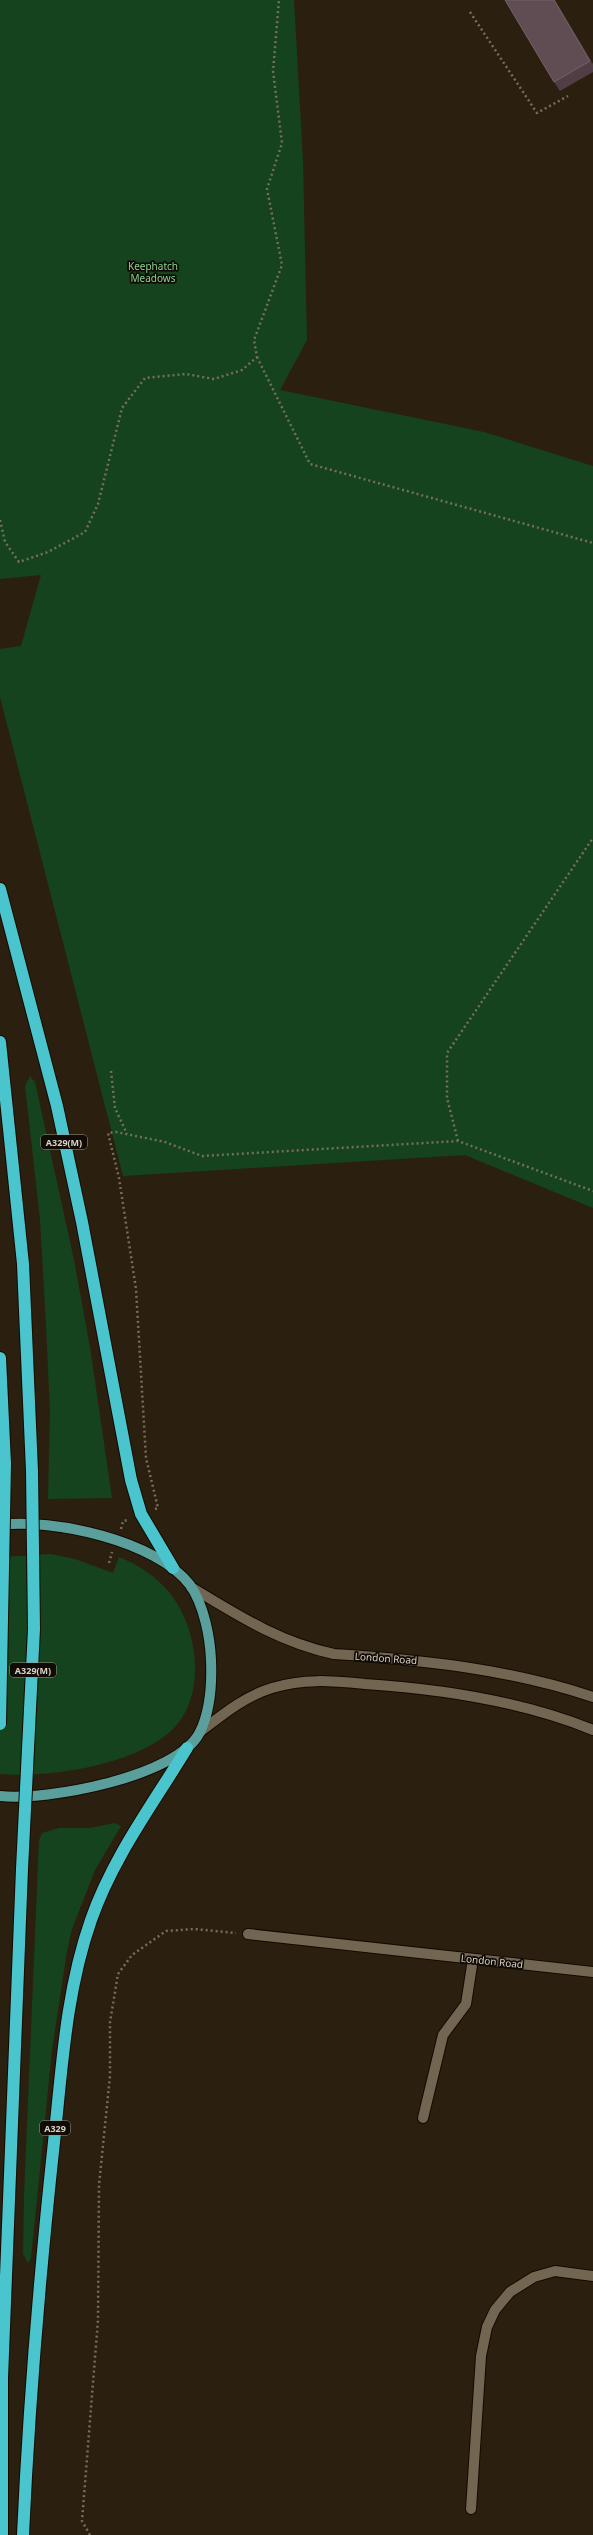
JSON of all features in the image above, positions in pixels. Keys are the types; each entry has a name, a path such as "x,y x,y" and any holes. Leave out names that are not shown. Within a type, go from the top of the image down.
{"highway":[{"name":"A329(M)","path":"0,889 57,1106 77,1199 131,1480 141,1514 173,1568"},
{"name":"A329(M)","path":"0,1042 23,1264 32,1471 34,1629 22,1869 2,2378 2,2535"},
{"name":"A329(M)","path":"0,1358 5,1464 0,1724"},
{"name":"A329","path":"23,2535 28,2429 50,2180 72,1989 83,1943 103,1889 118,1858 187,1748"}],"main road":[{"path":"0,1525 37,1525 93,1534 139,1550 173,1568 191,1587 202,1614 211,1654 208,1709 200,1732"},
{"name":"London Road","path":"191,1587 264,1631 314,1650 334,1654 464,1666 518,1675 593,1697"},
{"path":"0,1796 32,1796 88,1789 124,1779 187,1748 200,1732 230,1710 260,1693 288,1684 316,1680 440,1690 535,1711 593,1730"},
{"name":"London Road","path":"248,1934 593,1972"},
{"path":"423,2118 443,2035 466,2004 473,1959"},
{"path":"471,2509 481,2356 490,2321 510,2292 534,2277 555,2271 593,2276"}],"path":[{"path":"279,0 273,71 282,143 267,189 282,265 254,340 256,358 310,464 593,543"},
{"path":"470,12 537,113 568,96"},
{"path":"0,520 5,542 18,562 48,552 85,532 98,504 122,408 145,378 186,374 214,379 242,370 256,358"},
{"path":"458,1141 447,1098 447,1053 593,838"},
{"path":"111,1071 115,1108 128,1134"},
{"path":"158,1508 146,1458 136,1289 118,1178 108,1133 128,1134 165,1142 202,1156 458,1141 593,1191"},
{"path":"122,1526 123,1521 128,1520"},
{"path":"109,1563 112,1555"},
{"path":"90,2535 82,2521 98,2320 99,2185 110,2076 110,2022 118,1974 132,1956 166,1931 194,1929 248,1934"}],"green space":[{"name":"Keephatch Meadows","path":"0,0 294,0 303,162 307,340 280,390 484,432 593,466 593,1208 465,1155 123,1176 0,697 0,649 21,646 41,575 0,579"},
{"path":"30,1076 35,1082 74,1260 90,1347 112,1498 48,1499 50,1413 40,1219 25,1086"},
{"path":"51,1554 75,1559 113,1573 119,1557 141,1568 167,1589 181,1611 188,1627 193,1645 195,1664 191,1699 184,1715 173,1729 157,1741 138,1752 115,1760 67,1771 43,1774 0,1774 0,1557"},
{"path":"115,1823 121,1826 95,1870 72,1929 67,1951 52,2050 31,2258 28,2263 23,2254 24,2196 39,1840 42,1833 59,1828 90,1828"}],"building":[{"path":"505,0 554,0 590,61 554,82"}]}
